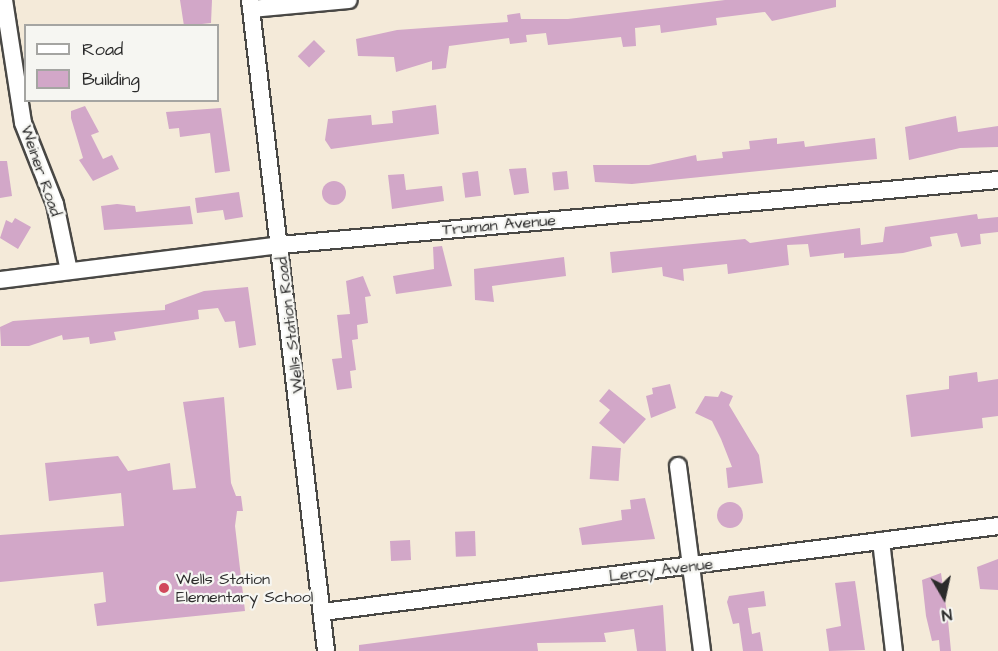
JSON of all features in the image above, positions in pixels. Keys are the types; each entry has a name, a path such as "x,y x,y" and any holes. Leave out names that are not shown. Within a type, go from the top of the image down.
{"street":[{"name":"Weiner Road","path":"3,0 6,64 23,123 55,204 69,271"},
{"path":"251,5 350,0"},
{"name":"Wells Station Road","path":"251,5 326,651"},
{"name":"Truman Avenue","path":"0,280 280,245 998,180"},
{"path":"678,466 702,651"},
{"name":"Leroy Avenue","path":"323,612 691,567 998,526"},
{"path":"881,541 894,651"}],"building":[{"path":"180,0 212,0 211,23 184,24"},
{"path":"725,0 836,0 836,7 772,21 765,12 716,18 717,25 661,33 660,25 635,28 636,46 623,47 621,37 548,45 546,33 526,35 527,42 510,44 509,38 449,46 446,68 432,70 432,61 396,72 394,57 358,56 356,39 397,30 508,22 507,15 520,13 521,19 568,19"},
{"path":"314,40 325,51 309,68 298,56"},
{"path":"436,105 439,134 331,149 325,140 328,119 371,115 372,125 393,123 392,111"},
{"path":"85,106 99,132 91,135 103,159 112,155 119,169 93,181 79,160 83,158 71,118 71,111"},
{"path":"221,108 230,171 215,173 210,133 180,137 179,128 169,129 166,112"},
{"path":"956,116 958,132 998,126 998,147 960,148 909,160 905,127"},
{"path":"777,138 777,144 804,141 805,147 875,138 877,159 632,184 595,182 593,165 649,165 696,155 697,161 723,158 722,152 750,149 749,141"},
{"path":"0,161 7,161 12,196 0,198"},
{"path":"526,168 529,193 514,195 509,169"},
{"path":"478,171 481,196 465,198 462,173"},
{"path":"567,171 569,189 554,190 552,173"},
{"path":"404,174 406,190 442,186 444,201 392,209 388,175"},
{"path":"334,181 339,182 345,188 345,198 339,204 334,205 329,204 323,198 322,193 323,188 329,182"},
{"path":"239,192 243,217 225,220 223,210 197,213 195,198"},
{"path":"117,204 135,206 136,212 190,206 193,224 104,230 101,206"},
{"path":"977,214 978,219 998,217 998,232 980,234 981,244 961,247 957,233 930,237 932,246 903,253 844,258 844,253 810,257 808,244 787,245 789,265 728,274 727,264 683,269 684,281 663,276 662,267 612,273 610,252 745,239 750,243 860,228 861,245 883,242 885,227"},
{"path":"15,218 31,227 18,249 0,238 6,220 12,223"},
{"path":"442,246 452,286 396,294 393,276 434,269 433,247"},
{"path":"564,257 566,276 492,286 494,302 475,300 474,269"},
{"path":"363,276 371,296 365,297 368,323 357,325 358,339 352,340 356,370 350,371 352,388 337,390 332,359 342,358 337,315 350,314 346,281"},
{"path":"248,287 256,345 239,348 235,321 225,322 218,308 198,310 199,319 114,332 116,340 90,344 89,337 63,340 62,335 29,346 1,346 0,327 13,321 165,310 165,305 204,291"},
{"path":"977,372 978,382 998,379 998,416 982,418 983,428 911,437 906,395 949,389 949,376"},
{"path":"670,384 676,408 651,418 646,396 653,394 652,388"},
{"path":"609,389 646,419 624,444 599,423 610,410 599,401"},
{"path":"721,391 733,396 729,405 759,455 763,483 728,488 726,468 732,467 721,439 712,421 695,413 705,396 718,397"},
{"path":"224,397 231,483 236,496 241,496 243,511 237,511 235,526 245,611 97,626 94,604 106,602 103,572 0,582 0,535 124,526 121,493 49,501 45,463 118,456 128,471 170,463 173,490 196,488 183,402"},
{"path":"592,446 621,448 619,481 590,479"},
{"path":"645,498 655,539 582,545 579,528 622,520 621,510 631,509 630,500"},
{"path":"730,502 739,506 743,515 739,524 730,528 721,524 717,515 721,506"},
{"path":"475,531 476,556 456,557 455,532"},
{"path":"410,540 411,560 391,561 390,541"},
{"path":"998,559 998,590 980,589 977,567"},
{"path":"941,573 951,651 940,651 939,640 932,641 926,616 922,580"},
{"path":"855,581 865,650 829,651 826,629 841,626 835,583"},
{"path":"764,591 766,606 748,608 752,634 760,632 763,651 743,651 739,623 733,624 727,602 729,596"},
{"path":"663,605 666,651 637,651 634,629 604,633 606,642 537,643 538,651 359,651 359,645"}],"place":[{"name":"Wells Station Elementary School","path":"164,588"}]}
